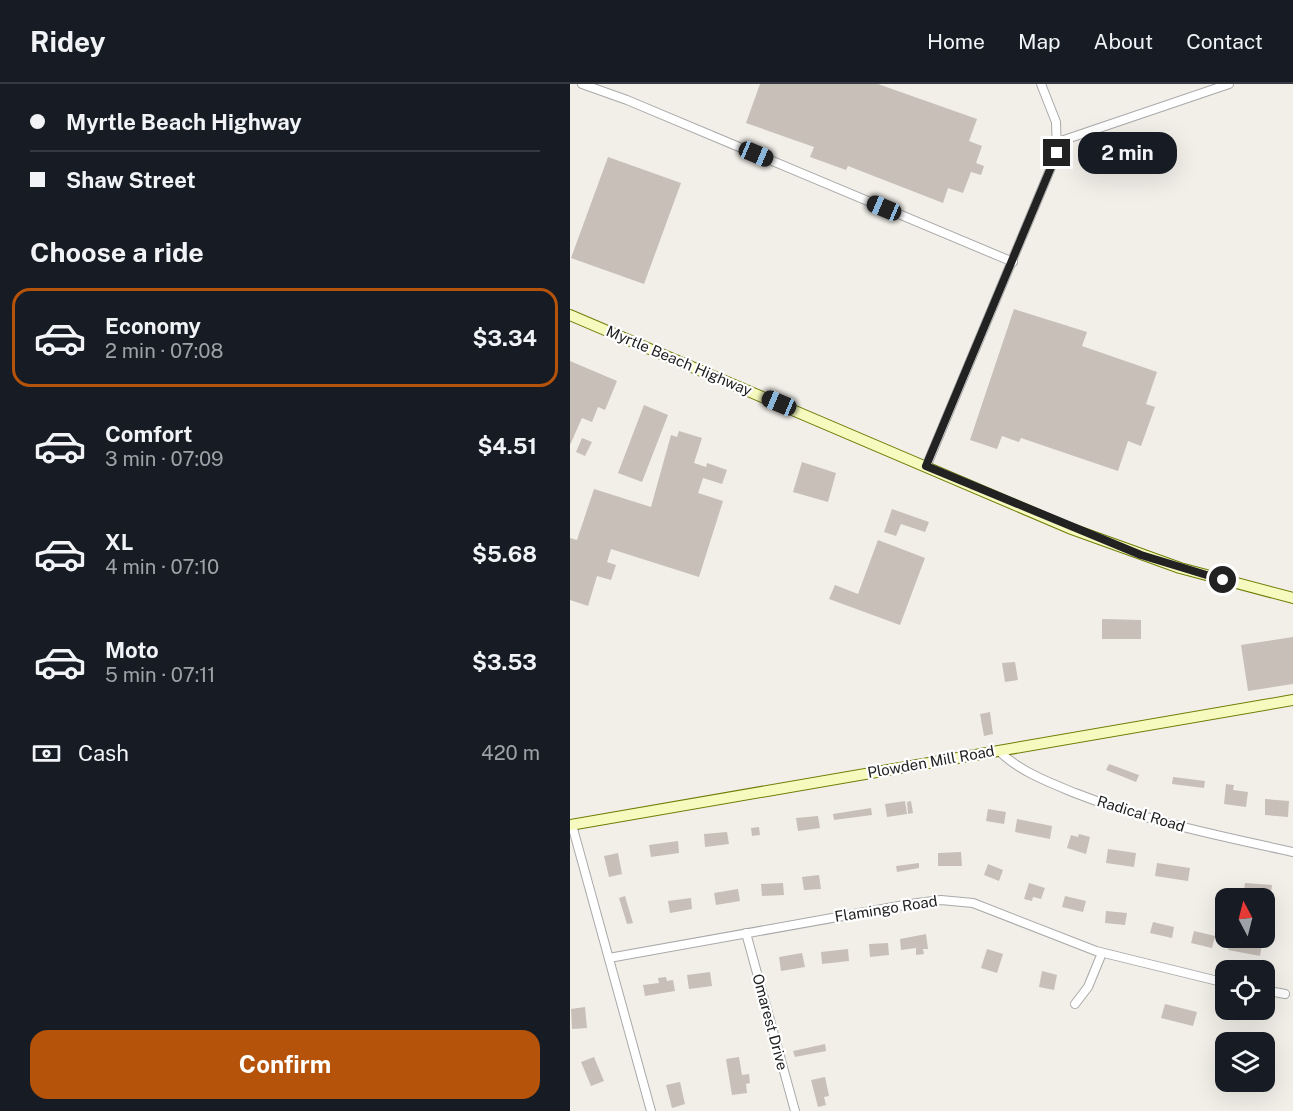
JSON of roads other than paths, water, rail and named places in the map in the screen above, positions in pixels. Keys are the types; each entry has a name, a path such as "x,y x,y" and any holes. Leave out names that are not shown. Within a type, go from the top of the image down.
{"main road":[{"name":"Myrtle Beach Highway","path":"570,315 1141,555 1293,598"},
{"name":"Plowden Mill Road","path":"571,825 1293,700"}],"street":[{"path":"582,84 627,100 1013,262"},
{"path":"926,466 1053,167 1058,142 1056,122 1041,84"},
{"path":"1058,142 1229,84"},
{"name":"Radical Road","path":"999,751 1015,765 1118,810 1199,832 1293,852"},
{"path":"571,825 651,1111"},
{"name":"Flamingo Road","path":"609,958 910,904 952,900 988,907 1028,926 1102,953 1215,980"},
{"name":"Omarest Drive","path":"746,933 795,1111"},
{"path":"1075,1004 1088,987 1102,953"},
{"path":"1275,992 1285,994"}]}
